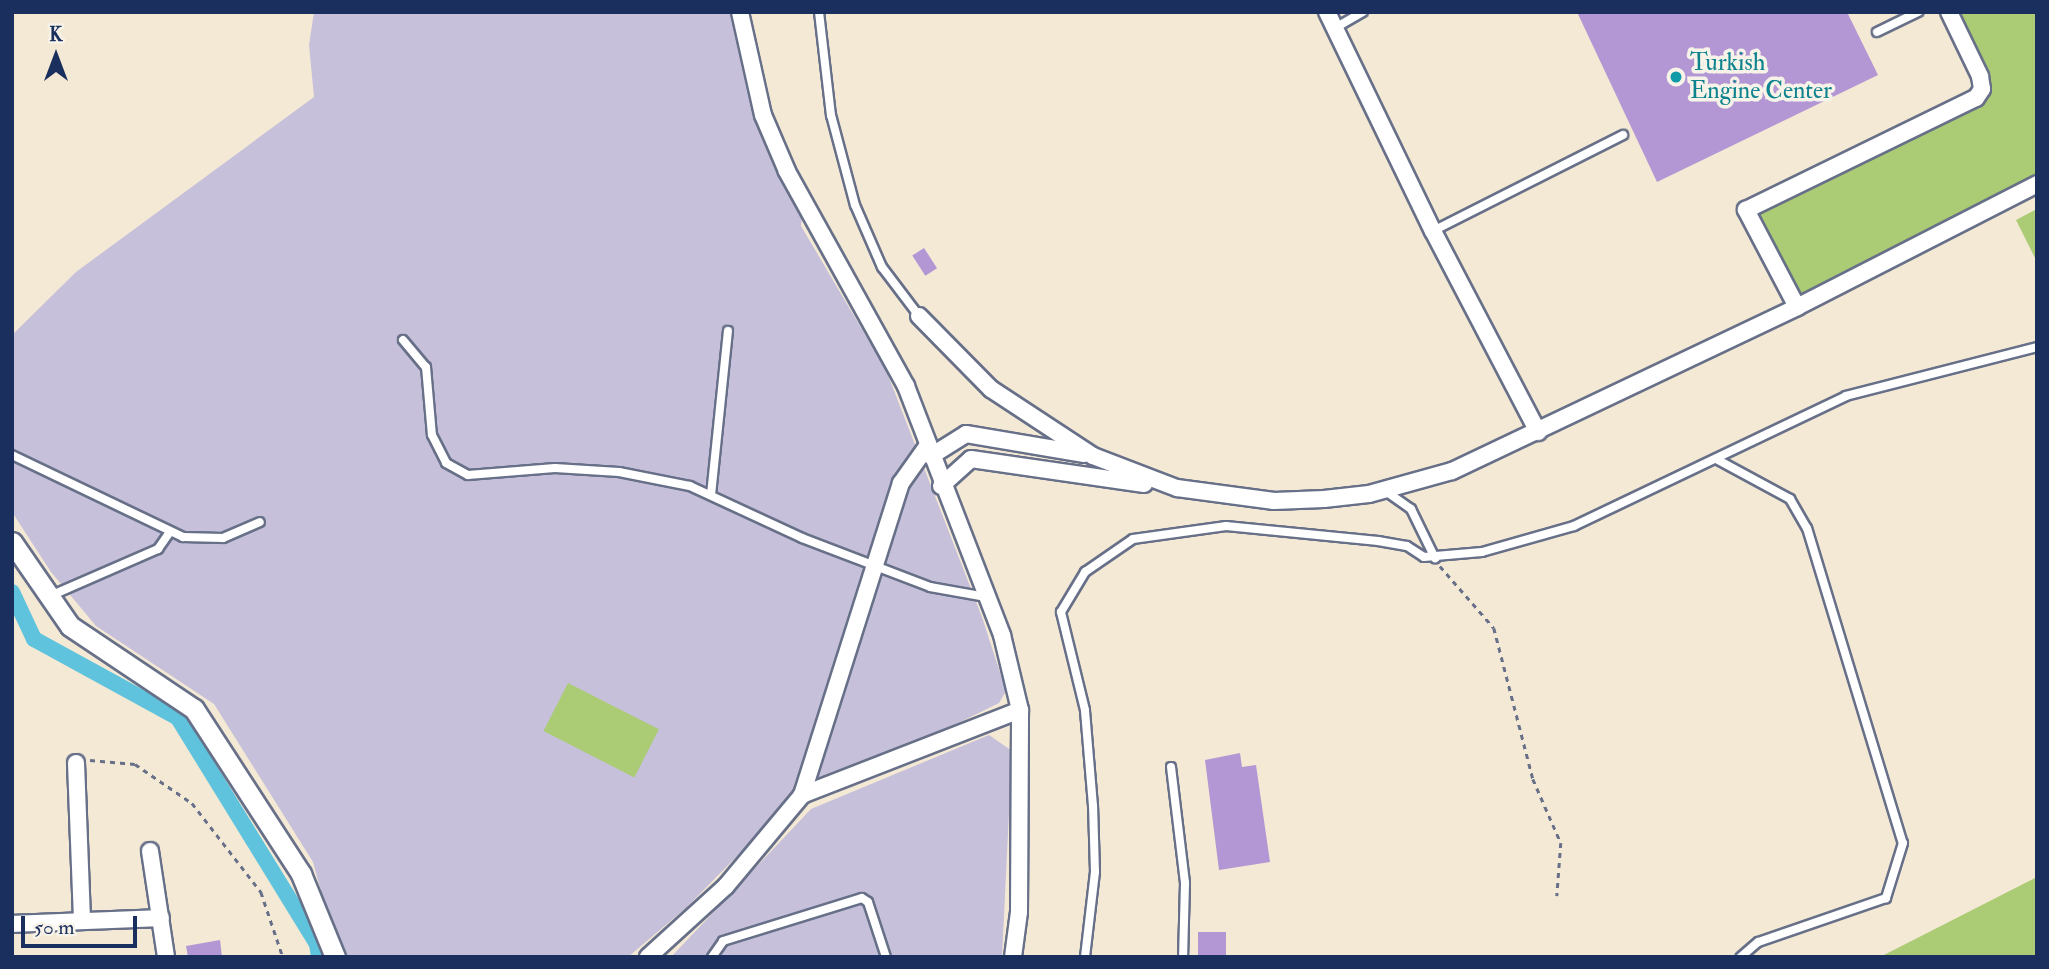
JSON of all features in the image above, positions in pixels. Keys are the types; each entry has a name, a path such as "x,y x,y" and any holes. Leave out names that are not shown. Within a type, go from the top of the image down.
{"street":[{"path":"740,12 763,115 787,171 887,348 1002,635 1020,710 1019,912 1013,957"},
{"path":"1327,12 1433,230 1538,432"},
{"path":"1797,307 1746,210 1976,98 1982,89 1980,76 1949,12"},
{"path":"941,486 971,459 1274,501 1384,490 1452,471 1538,432 1797,307 2037,184"},
{"path":"919,316 991,389 1093,456"},
{"path":"648,957 726,886 802,795 901,483 930,450 965,435 1093,456 1177,488"},
{"path":"12,542 47,597 70,626 194,709 301,874 335,957"},
{"path":"802,795 1020,710"},
{"path":"76,763 82,921"},
{"path":"150,850 166,957"},
{"path":"12,924 160,918"}],"lane":[{"path":"819,12 831,115 851,194 882,267 919,316"},
{"path":"1335,28 1363,12"},
{"path":"1877,32 1918,12"},
{"path":"1433,230 1623,135"},
{"path":"711,495 728,331"},
{"path":"403,340 426,367 432,435 446,463 468,475 555,468 619,472 690,486 802,538 930,587 986,597"},
{"path":"1085,957 1095,872 1093,806 1085,710 1061,612 1085,572 1133,539 1226,526 1378,541 1435,558 1482,552 1574,526 1718,460 1846,396 2037,347"},
{"path":"12,454 170,532 197,539 223,538 260,522"},
{"path":"1718,460 1790,499 1807,528 1903,843 1886,898 1758,943 1741,957"},
{"path":"1384,490 1411,509 1435,558"},
{"path":"47,597 158,549 170,532"},
{"path":"1171,766 1185,883 1182,957"},
{"path":"712,957 723,942 862,898 868,902 886,957"}],"path":[{"path":"1435,558 1494,628 1533,779 1561,843 1557,896"},
{"path":"76,763 103,759 135,764 192,803 261,892 283,957"}],"shaded area":[{"path":"314,12 749,12 762,83 781,149 805,191 801,226 886,370 982,617 1006,691 999,703 783,809 687,907 628,957 339,957 313,862 214,704 96,626 51,572 12,512 12,335 76,272 314,97 309,45"},
{"path":"989,735 1012,751 1002,957 671,957 811,809"}],"green space":[{"path":"1944,12 2037,12 2037,184 1811,299 1797,291 1749,227 1759,213 1973,108 1984,96"},
{"path":"2037,209 2037,262 2016,220"},
{"path":"568,683 659,729 634,777 543,731"},
{"path":"2037,877 2037,957 1880,957"}],"building":[{"path":"1577,12 1847,12 1878,75 1657,182"},
{"path":"924,248 937,268 925,276 912,256"},
{"path":"1240,753 1242,767 1256,765 1270,862 1219,870 1205,760"},
{"path":"1198,932 1226,932 1226,957 1198,957"},
{"path":"220,940 222,957 188,957 186,946"}],"waterway":[{"path":"12,592 34,639 178,718 317,944 319,957"}],"place":[{"name":"Turkish Engine Center","path":"1676,77"}]}
